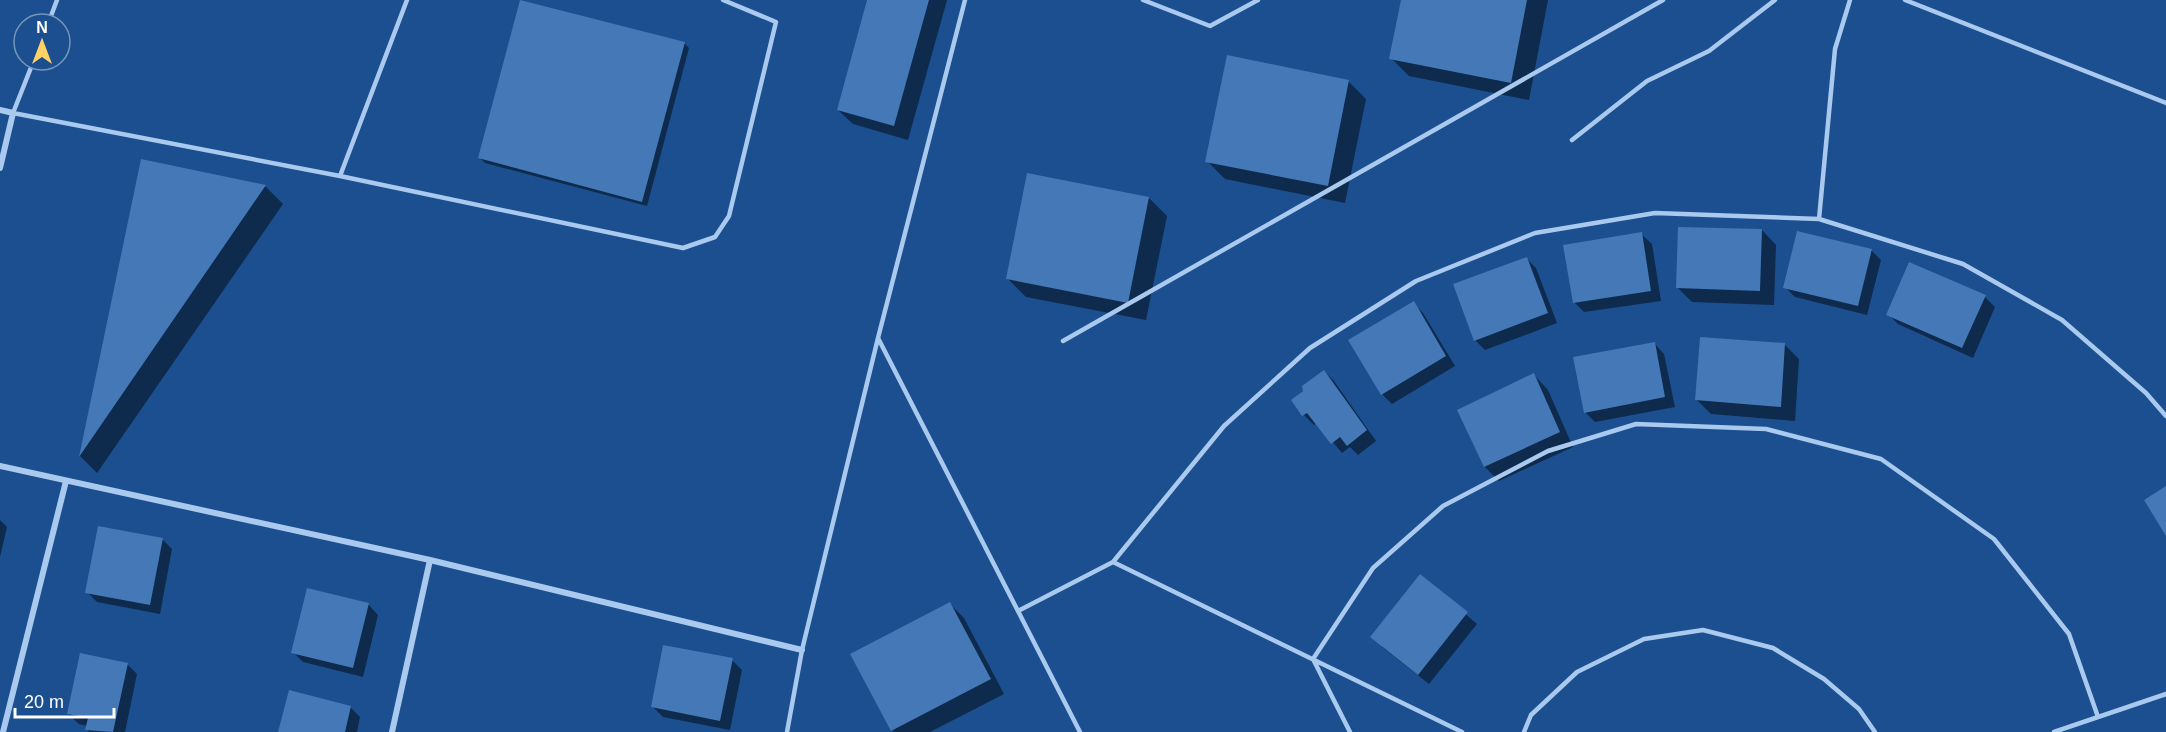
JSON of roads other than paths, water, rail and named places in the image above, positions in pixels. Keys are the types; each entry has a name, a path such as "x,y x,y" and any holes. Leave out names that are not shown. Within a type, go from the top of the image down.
{"street":[{"path":"0,110 13,113 0,168"},
{"path":"0,466 430,560 802,650"},
{"path":"3,732 66,481"},
{"path":"392,732 430,560"}],"lane":[{"path":"340,176 407,0"},
{"path":"29,72 13,113 340,176 682,248 715,237 729,216 776,22 723,0"},
{"path":"787,732 802,650 878,338 965,0"},
{"path":"1143,0 1210,26 1258,0"},
{"path":"1063,341 1663,0"},
{"path":"1572,140 1647,81 1709,51 1775,0"},
{"path":"1819,219 1835,49 1850,0"},
{"path":"1905,0 1917,2 2166,103"},
{"path":"1018,611 1113,562 1224,426 1310,348 1416,281 1535,233 1655,213 1819,219 1963,264 2062,320 2146,393 2166,416"},
{"path":"878,338 1080,732"},
{"path":"1313,660 1373,568 1443,506 1548,451 1636,424 1766,429 1881,459 1994,539 2069,634 2098,717"},
{"path":"1113,562 1462,732"},
{"path":"1524,732 1531,715 1577,672 1644,639 1703,630 1773,648 1824,679 1859,709 1875,732"},
{"path":"1313,660 1350,732"},
{"path":"2054,732 2166,694"}]}
